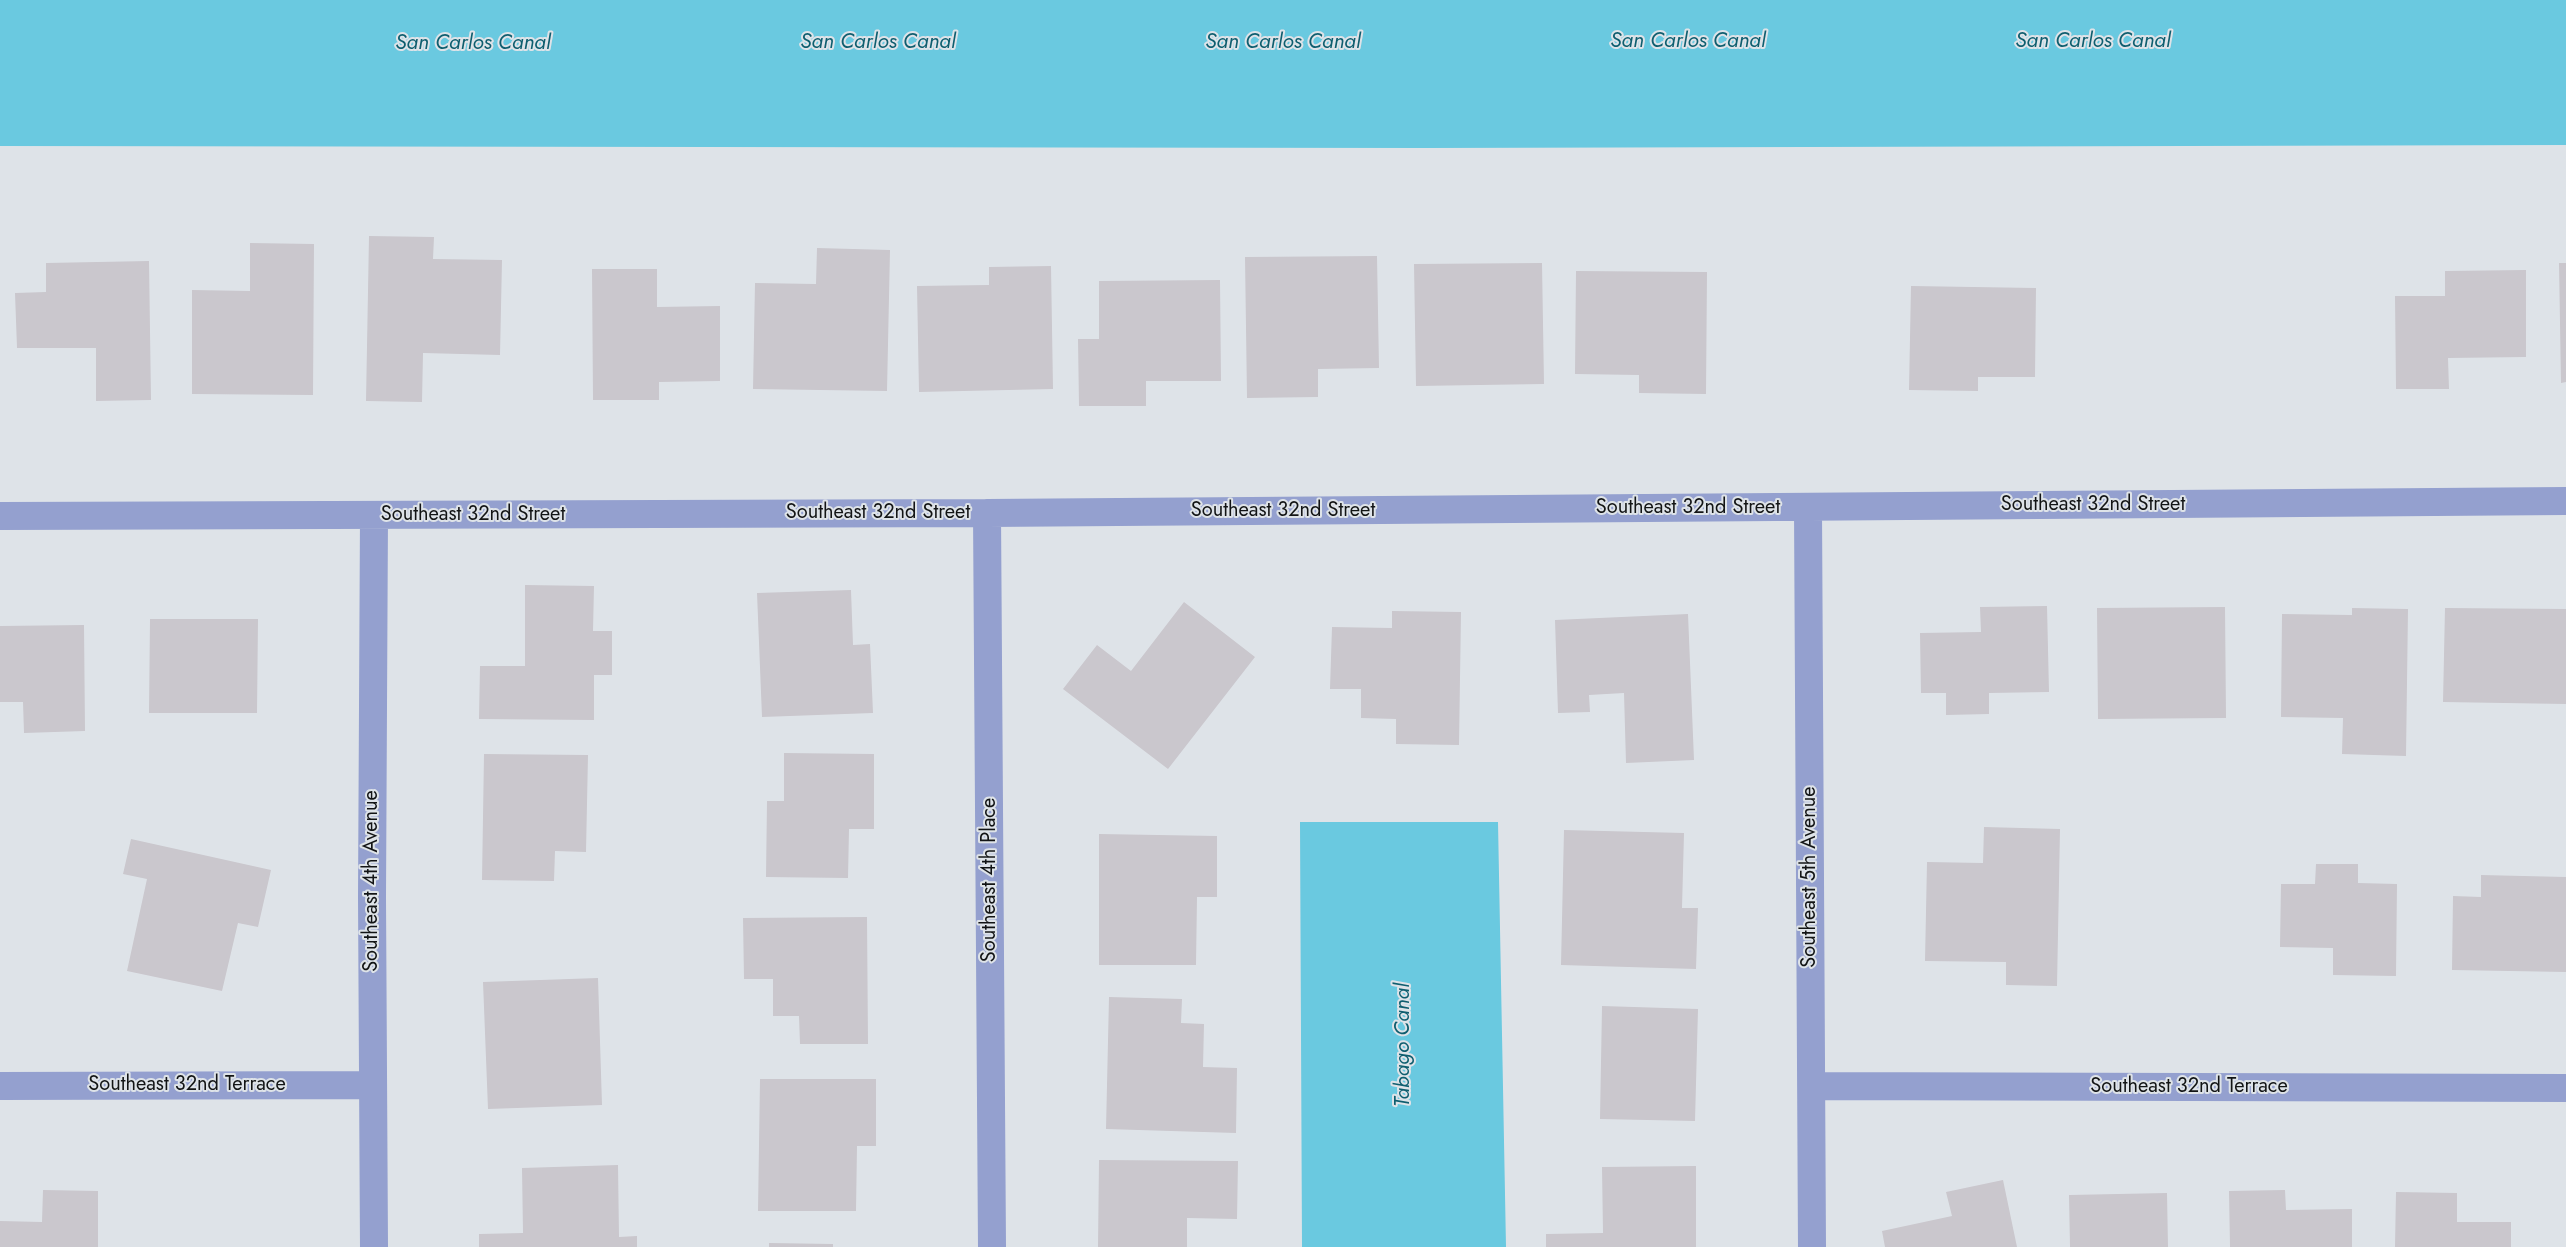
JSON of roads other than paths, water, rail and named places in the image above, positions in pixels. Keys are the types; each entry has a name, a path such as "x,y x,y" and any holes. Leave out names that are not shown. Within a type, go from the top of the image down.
{"street":[{"name":"Southeast 32nd Street","path":"0,516 988,513 2566,501"},
{"name":"Southeast 5th Avenue","path":"1808,508 1812,1247"},
{"name":"Southeast 4th Place","path":"988,513 992,1247"},
{"name":"Southeast 4th Avenue","path":"374,515 372,898 374,1247"},
{"name":"Southeast 32nd Terrace","path":"0,1086 373,1084"},
{"name":"Southeast 32nd Terrace","path":"1812,1086 2566,1088"}],"water":[{"name":"San Carlos Canal","path":"0,0 2566,0 2566,145 1426,148 0,146"},
{"name":"Tabago Canal","path":"1300,822 1498,822 1506,1247 1302,1247"}]}
